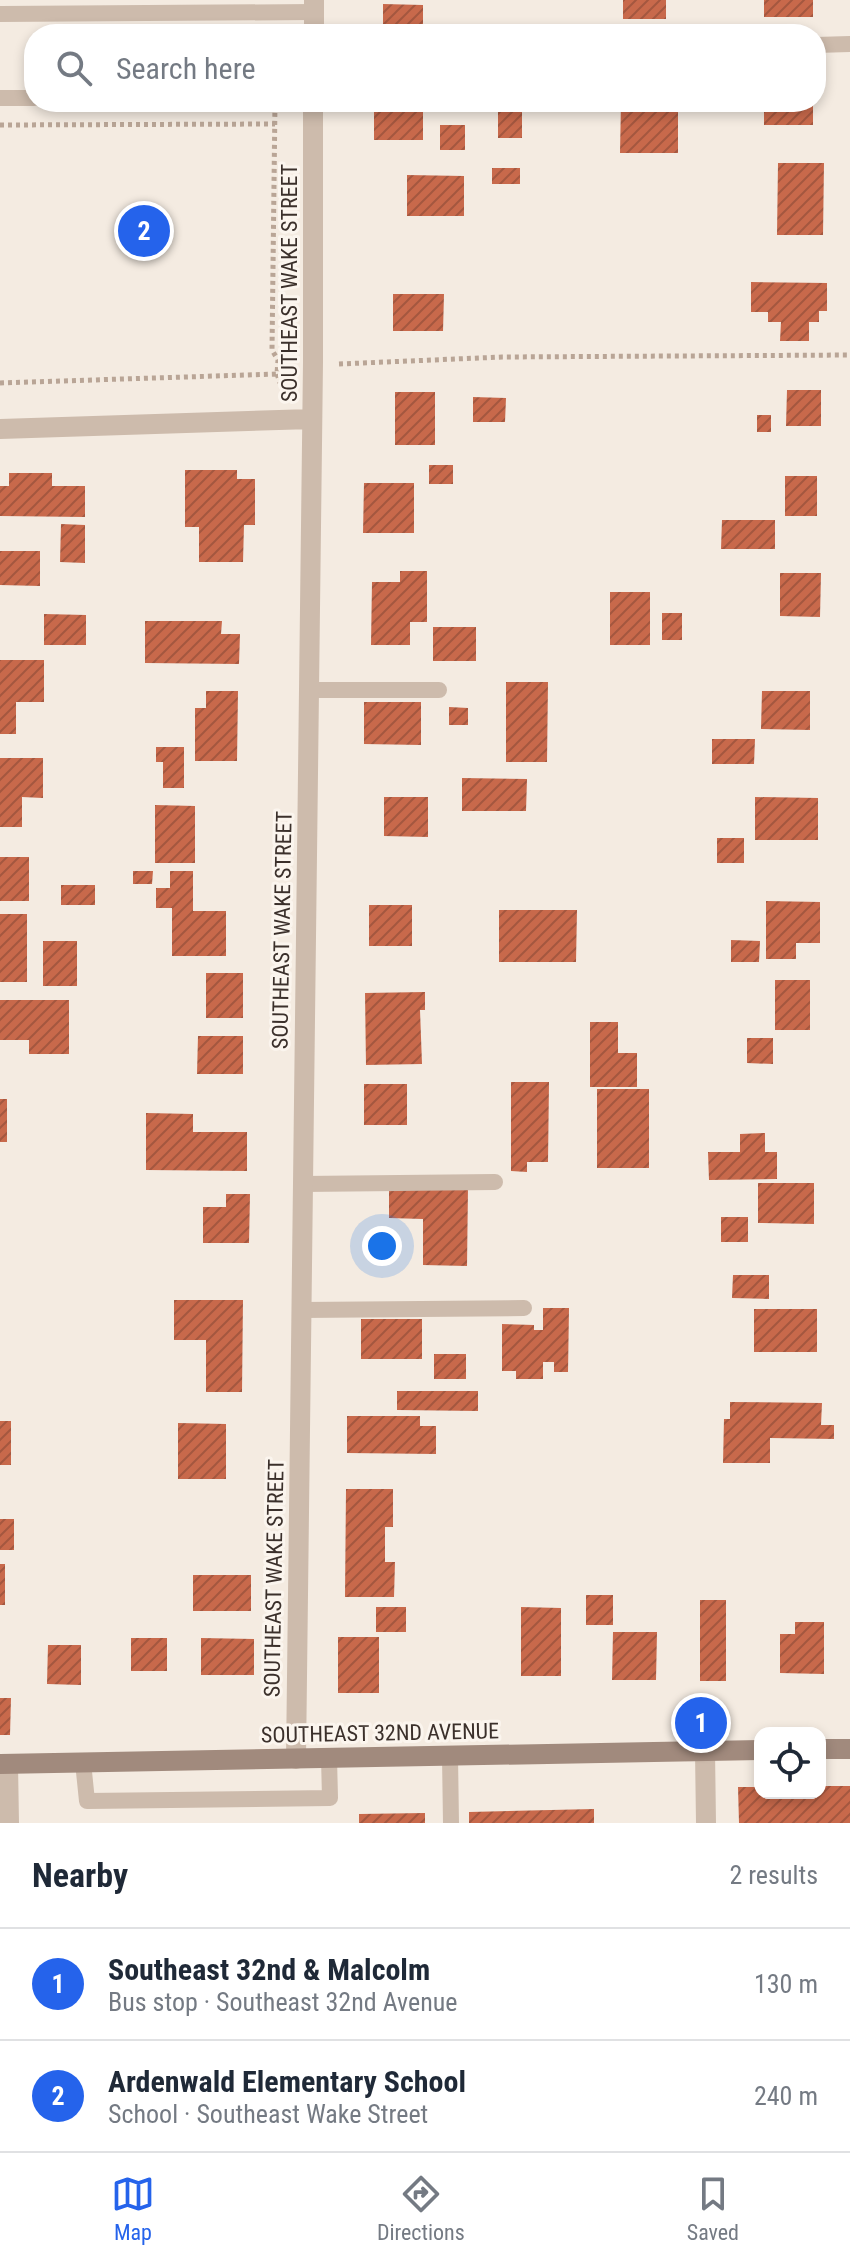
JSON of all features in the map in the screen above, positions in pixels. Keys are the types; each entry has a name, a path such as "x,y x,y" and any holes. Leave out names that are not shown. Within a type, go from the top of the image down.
{"street":[{"name":"SOUTHEAST WAKE STREET","path":"296,1759 313,112"},
{"path":"0,429 312,419"},
{"path":"826,1749 850,1749"},
{"name":"SOUTHEAST 32ND AVENUE","path":"4,1764 754,1750"},
{"path":"705,1751 706,1823"},
{"path":"4,1764 9,1823"}],"lane":[{"path":"0,14 314,6"},
{"path":"826,45 850,44"},
{"path":"0,98 24,98"},
{"path":"309,690 439,690"},
{"path":"303,1184 495,1182"},
{"path":"302,1310 524,1308"},
{"path":"450,1756 451,1823"},
{"path":"83,1762 87,1801 330,1798 329,1758"}],"path":[{"path":"275,112 272,350 278,360 280,383"},
{"path":"0,125 275,124"},
{"path":"339,364 502,357 849,355"},
{"path":"278,360 287,360"},
{"path":"0,383 277,374"}],"building":[{"path":"623,0 666,0 666,19 623,19"},
{"path":"764,0 813,0 813,17 764,17"},
{"path":"383,4 423,5 423,24 383,24"},
{"path":"374,112 423,112 423,140 374,140"},
{"path":"498,112 522,112 522,138 498,138"},
{"path":"621,112 678,112 678,153 620,153"},
{"path":"764,112 813,112 813,125 764,125"},
{"path":"440,125 465,125 465,150 440,150"},
{"path":"778,163 824,163 823,235 777,235"},
{"path":"492,168 520,168 520,184 492,184"},
{"path":"407,175 464,176 464,216 407,216"},
{"path":"751,282 827,283 827,311 819,311 819,322 809,322 809,341 780,341 781,322 768,322 768,312 751,312"},
{"path":"393,294 444,294 443,331 393,331"},
{"path":"787,390 821,390 821,426 786,426"},
{"path":"395,392 435,392 435,445 395,445"},
{"path":"473,397 506,398 505,422 473,422"},
{"path":"757,415 771,415 771,432 757,432"},
{"path":"429,465 453,465 453,484 429,484"},
{"path":"185,470 237,470 237,479 255,479 255,525 244,525 243,562 199,562 199,527 185,527"},
{"path":"9,473 52,473 52,486 85,486 85,517 0,516 0,486 9,486"},
{"path":"785,476 817,476 817,516 785,516"},
{"path":"364,483 414,483 414,533 363,533"},
{"path":"722,520 775,520 775,549 721,549"},
{"path":"61,524 85,525 85,563 60,562"},
{"path":"0,551 40,551 40,586 0,585"},
{"path":"400,571 427,571 427,622 410,622 410,645 371,645 372,582 400,582"},
{"path":"780,573 821,573 820,617 780,616"},
{"path":"610,592 650,592 650,645 610,645"},
{"path":"662,613 682,613 682,640 662,640"},
{"path":"44,614 86,615 86,645 44,645"},
{"path":"145,621 222,621 221,634 240,634 239,664 145,663"},
{"path":"433,627 476,627 476,661 433,661"},
{"path":"0,660 44,660 44,702 16,702 16,734 0,734"},
{"path":"506,682 548,682 547,762 506,762"},
{"path":"206,691 238,691 237,761 195,761 195,708 206,708"},
{"path":"762,691 810,691 810,730 761,729"},
{"path":"364,702 421,702 421,745 364,744"},
{"path":"449,707 468,708 468,725 449,725"},
{"path":"712,739 755,739 754,764 712,764"},
{"path":"156,747 184,747 184,788 163,788 163,762 156,762"},
{"path":"0,758 43,758 43,798 22,797 22,827 0,827"},
{"path":"462,778 527,779 526,811 462,811"},
{"path":"384,797 428,797 428,837 384,836"},
{"path":"755,797 818,798 818,840 755,840"},
{"path":"155,805 195,806 195,863 155,863"},
{"path":"717,838 744,838 744,863 717,863"},
{"path":"0,857 29,857 29,901 0,901"},
{"path":"133,871 153,871 152,884 133,884"},
{"path":"170,871 193,871 193,911 226,911 226,956 172,956 172,908 156,908 156,888 170,888"},
{"path":"61,885 95,885 95,905 61,905"},
{"path":"766,901 820,902 820,943 796,943 796,959 766,959"},
{"path":"369,905 412,905 412,946 369,946"},
{"path":"499,910 577,910 576,962 499,962"},
{"path":"0,914 27,914 27,982 0,982"},
{"path":"731,940 760,941 759,962 731,962"},
{"path":"43,941 77,941 77,986 43,986"},
{"path":"206,973 243,973 243,1018 206,1018"},
{"path":"775,980 810,980 810,1030 775,1030"},
{"path":"425,992 425,1010 420,1010 422,1064 366,1065 365,993"},
{"path":"0,1000 69,1000 69,1054 29,1054 29,1040 0,1040"},
{"path":"590,1022 618,1022 618,1053 637,1053 637,1087 590,1087"},
{"path":"198,1036 243,1036 243,1074 197,1074"},
{"path":"747,1038 773,1038 773,1064 747,1063"},
{"path":"511,1082 549,1082 548,1162 527,1162 527,1172 511,1171"},
{"path":"364,1084 407,1084 407,1125 364,1125"},
{"path":"597,1089 649,1089 649,1168 597,1168"},
{"path":"0,1099 7,1099 7,1142 0,1142"},
{"path":"146,1113 193,1114 193,1132 247,1132 247,1171 146,1170"},
{"path":"765,1133 765,1152 777,1152 777,1179 709,1180 708,1152 740,1152 740,1134"},
{"path":"758,1183 814,1183 814,1224 758,1223"},
{"path":"389,1187 468,1187 467,1266 423,1265 423,1219 389,1218"},
{"path":"226,1194 250,1194 249,1243 203,1243 203,1207 226,1207"},
{"path":"721,1217 748,1217 748,1242 721,1242"},
{"path":"733,1275 769,1275 769,1299 732,1298"},
{"path":"174,1300 243,1300 242,1392 206,1392 206,1340 174,1340"},
{"path":"543,1308 569,1308 568,1372 554,1372 554,1362 543,1362 543,1379 516,1379 516,1371 502,1371 502,1324 534,1325 534,1330 543,1330"},
{"path":"754,1309 817,1309 817,1352 754,1352"},
{"path":"361,1319 422,1319 422,1359 361,1359"},
{"path":"434,1354 466,1354 466,1379 434,1379"},
{"path":"397,1391 478,1391 478,1411 397,1410"},
{"path":"730,1402 822,1403 821,1425 834,1425 834,1439 770,1438 770,1463 723,1463 724,1419 730,1419"},
{"path":"347,1416 420,1416 420,1426 436,1426 436,1454 347,1453"},
{"path":"0,1421 11,1421 11,1465 0,1465"},
{"path":"178,1423 226,1424 226,1479 178,1479"},
{"path":"346,1489 393,1489 393,1527 385,1527 385,1562 395,1562 394,1597 345,1597"},
{"path":"0,1519 14,1519 14,1550 0,1550"},
{"path":"0,1564 5,1564 5,1605 0,1605"},
{"path":"193,1575 251,1575 251,1611 193,1611"},
{"path":"586,1595 613,1595 613,1625 586,1625"},
{"path":"700,1600 726,1600 726,1681 700,1681"},
{"path":"376,1607 406,1607 406,1632 376,1632"},
{"path":"521,1607 561,1608 561,1676 521,1676"},
{"path":"795,1622 824,1622 824,1674 780,1673 780,1634 795,1634"},
{"path":"613,1632 657,1632 656,1680 612,1680"},
{"path":"338,1637 379,1637 379,1693 338,1693"},
{"path":"131,1638 167,1638 167,1671 131,1671"},
{"path":"201,1638 254,1639 254,1675 201,1675"},
{"path":"48,1645 81,1645 81,1685 47,1684"},
{"path":"0,1698 11,1698 10,1735 0,1735"},
{"path":"826,1786 850,1786 850,1823 739,1823 738,1787 754,1787 754,1799 826,1799"},
{"path":"594,1809 594,1823 469,1823 469,1812"},
{"path":"425,1813 425,1823 359,1823 359,1814"}],"place":[{"name":"Ardenwald Elementary School","path":"144,231"},
{"name":"Southeast 32nd & Malcolm","path":"701,1723"}]}
